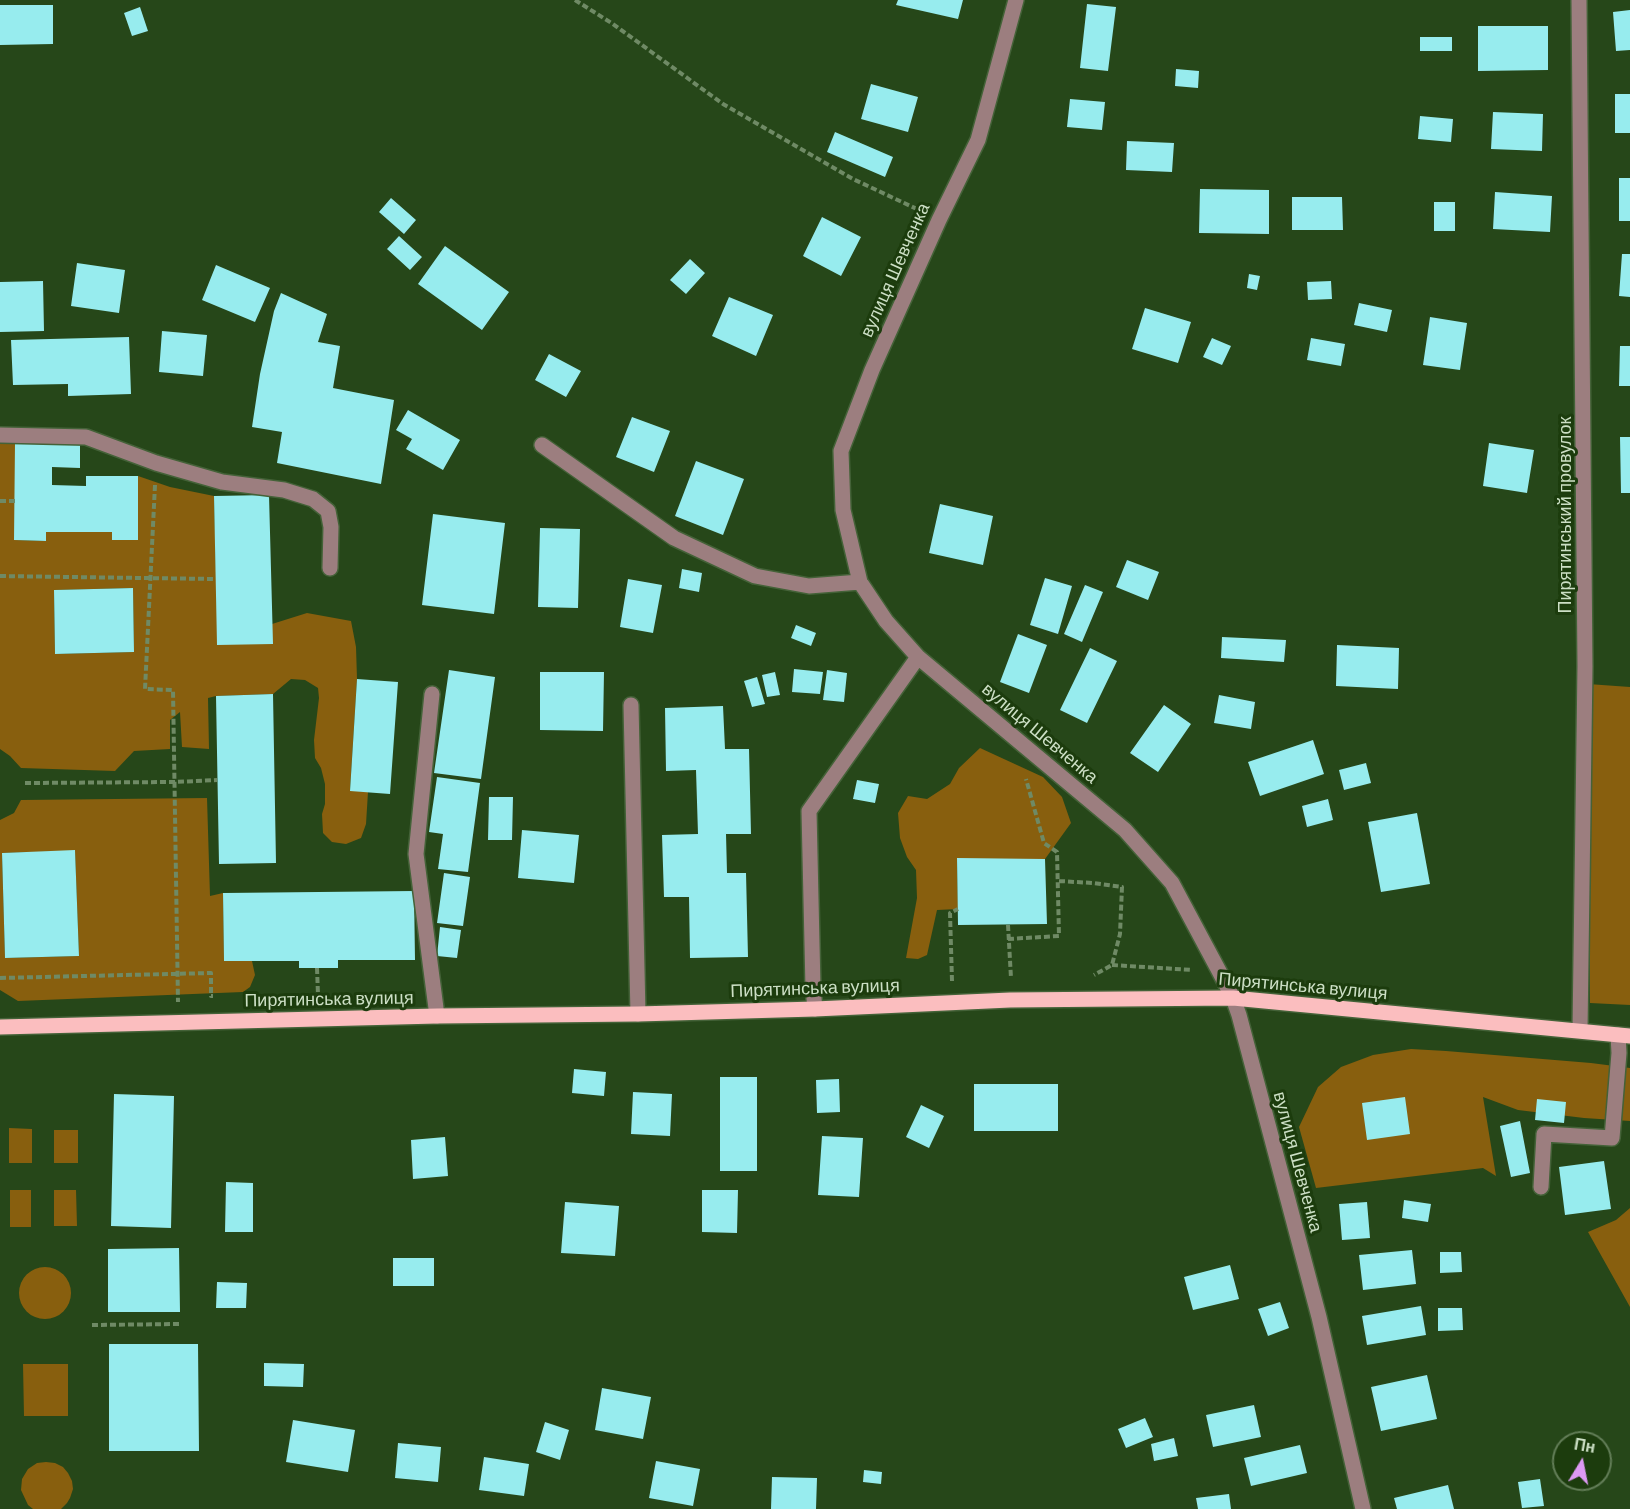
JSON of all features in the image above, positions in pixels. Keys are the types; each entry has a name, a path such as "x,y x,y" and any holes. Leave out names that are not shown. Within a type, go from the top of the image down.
{"main road":[{"name":"Пирятинська вулиця","path":"0,1027 437,1016 638,1014 1010,1000 1233,998 1624,1035"}],"street":[{"name":"вулиця Шевченка","path":"1016,0 978,140 939,220 872,370 841,451 843,510 860,582 886,621 918,657 1125,830 1172,883 1219,971 1233,998 1319,1317 1363,1509"},
{"name":"Пирятинський провулок","path":"1579,0 1585,654 1580,1030"},
{"path":"0,435 86,437 156,463 222,482 284,490 313,499 328,511 331,527 330,568"},
{"path":"542,445 674,538 755,576 809,586 860,582"},
{"path":"814,1009 809,811 918,657"},
{"path":"432,694 416,854 437,1016"},
{"path":"631,705 638,1014"},
{"path":"1541,1187 1544,1134 1612,1138 1619,1053 1624,1035"}],"path":[{"path":"574,0 613,24 723,104 853,178 939,220"},
{"path":"156,463 145,689 173,690 179,1023"},
{"path":"0,501 15,501"},
{"path":"0,576 215,579"},
{"path":"1008,939 1059,936 1057,852 1044,843 1025,777"},
{"path":"25,783 217,780"},
{"path":"1059,881 1122,887 1120,934 1112,965"},
{"path":"952,982 950,913 958,909"},
{"path":"1008,925 1011,979 1022,979"},
{"path":"1084,976 1094,975 1112,965 1219,971"},
{"path":"317,968 318,995"},
{"path":"0,978 211,973 211,996 223,996"},
{"path":"92,1325 180,1324"}],"shaded area":[{"path":"0,443 15,443 15,540 45,541 46,532 112,532 138,540 138,476 170,487 214,496 218,645 307,613 351,621 356,647 357,679 350,790 368,792 366,824 361,838 346,844 332,842 323,833 325,784 321,768 315,758 314,740 318,688 305,680 291,679 273,694 208,698 209,749 182,747 180,712 170,720 170,749 134,751 115,771 21,768 0,749","holes":["133,588 134,652 55,654 54,590"]},
{"path":"1588,684 1630,687 1630,1005 1590,1003"},
{"path":"980,748 1043,777 1062,797 1071,823 1045,859 957,859 958,909 937,910 927,955 918,959 906,958 917,898 916,870 907,857 900,838 898,813 908,796 927,799 950,784 959,768"},
{"path":"207,798 210,896 223,893 224,961 252,961 255,975 250,987 243,992 18,1001 0,990 0,820 14,813 21,800","holes":["75,851 79,956 5,958 2,853"]},
{"path":"1411,1049 1630,1068 1630,1121 1518,1110 1483,1097 1496,1176 1483,1168 1316,1188 1299,1127 1318,1087 1341,1067 1373,1055"},
{"path":"9,1128 32,1129 32,1163 9,1163"},
{"path":"54,1130 78,1130 78,1163 54,1163"},
{"path":"10,1190 31,1190 31,1227 10,1227"},
{"path":"54,1190 76,1190 77,1226 54,1226"},
{"path":"1630,1208 1630,1307 1588,1232 1616,1220"},
{"path":"45,1267 55,1269 63,1275 69,1283 71,1293 69,1303 63,1311 55,1317 45,1319 35,1317 27,1311 21,1303 19,1293 21,1283 27,1275 35,1269"},
{"path":"23,1364 68,1364 68,1416 24,1416"},
{"path":"46,1462 63,1467 72,1481 73,1489 70,1498 61,1509 33,1509 28,1505 21,1490 22,1479 28,1469 37,1463"}],"building":[{"path":"898,0 963,0 958,19 896,5"},
{"path":"1087,4 1116,7 1108,71 1080,68"},
{"path":"0,5 53,5 53,44 0,45"},
{"path":"140,7 148,31 132,36 124,13"},
{"path":"1630,10 1630,50 1616,51 1613,12"},
{"path":"1478,26 1548,26 1548,70 1478,71"},
{"path":"1420,37 1452,37 1452,51 1420,51"},
{"path":"1176,69 1199,71 1198,88 1175,86"},
{"path":"871,84 918,97 908,132 861,119"},
{"path":"1615,94 1630,94 1630,133 1615,133"},
{"path":"1070,99 1105,102 1102,130 1067,127"},
{"path":"1493,112 1543,114 1542,151 1491,149"},
{"path":"1420,116 1453,119 1451,142 1418,139"},
{"path":"835,132 893,157 885,177 827,152"},
{"path":"1127,141 1174,143 1172,172 1126,170"},
{"path":"1619,178 1630,178 1630,221 1619,221"},
{"path":"1200,189 1269,190 1269,234 1199,233"},
{"path":"1495,192 1552,196 1550,232 1493,229"},
{"path":"1292,197 1342,197 1343,230 1292,230"},
{"path":"391,198 416,220 404,234 379,212"},
{"path":"1434,202 1455,202 1455,231 1434,231"},
{"path":"822,217 861,237 841,276 803,256"},
{"path":"399,236 422,257 410,270 387,249"},
{"path":"445,246 509,292 482,330 418,284"},
{"path":"1622,254 1630,254 1630,297 1619,296"},
{"path":"690,259 705,273 686,294 670,280"},
{"path":"77,263 125,270 119,313 71,306"},
{"path":"216,265 270,288 255,322 202,300"},
{"path":"1249,274 1260,276 1257,290 1247,288"},
{"path":"43,281 44,331 0,332 0,282"},
{"path":"1331,281 1332,299 1308,300 1307,282"},
{"path":"281,293 327,314 318,342 340,346 333,388 394,400 381,484 277,463 282,432 252,427 260,374 274,311"},
{"path":"729,297 773,315 756,356 712,336"},
{"path":"1359,303 1392,310 1387,332 1354,325"},
{"path":"1145,308 1191,322 1178,363 1132,349"},
{"path":"1430,317 1467,323 1460,370 1423,365"},
{"path":"162,331 207,335 203,376 159,372"},
{"path":"129,337 131,394 68,396 68,384 13,385 11,340"},
{"path":"1212,338 1231,346 1222,365 1203,357"},
{"path":"1311,338 1345,344 1341,366 1307,360"},
{"path":"1620,346 1630,346 1630,386 1619,386"},
{"path":"549,354 581,371 566,397 535,380"},
{"path":"408,410 460,440 443,470 406,449 412,439 396,430"},
{"path":"632,417 670,431 654,472 616,457"},
{"path":"1620,437 1630,437 1630,493 1621,493"},
{"path":"15,443 80,443 80,468 52,467 52,485 86,486 86,476 138,476 138,540 112,540 112,532 46,532 46,541 14,540"},
{"path":"1489,443 1534,450 1527,493 1483,486"},
{"path":"696,461 744,479 723,535 675,516"},
{"path":"269,495 273,644 217,645 214,496"},
{"path":"940,504 993,516 983,565 929,553"},
{"path":"433,514 505,523 494,614 422,605"},
{"path":"540,528 580,529 578,608 538,607"},
{"path":"1127,560 1159,572 1148,600 1116,587"},
{"path":"682,569 702,573 699,592 679,588"},
{"path":"1045,578 1072,586 1058,634 1030,625"},
{"path":"628,579 662,585 653,633 620,627"},
{"path":"1085,585 1103,592 1082,642 1064,634"},
{"path":"133,588 134,652 55,654 54,590"},
{"path":"796,625 816,633 811,646 791,638"},
{"path":"1018,634 1047,645 1029,693 1000,682"},
{"path":"1222,637 1286,640 1284,662 1221,658"},
{"path":"1337,645 1399,648 1398,689 1336,686"},
{"path":"1090,648 1117,661 1087,723 1060,710"},
{"path":"794,669 823,672 820,694 792,692"},
{"path":"449,670 495,677 481,779 434,773"},
{"path":"827,670 847,673 844,702 823,700"},
{"path":"540,672 604,672 603,731 540,730"},
{"path":"775,672 780,695 767,697 762,675"},
{"path":"757,677 765,704 752,707 744,681"},
{"path":"357,679 398,682 390,794 350,791"},
{"path":"273,694 276,863 219,864 216,696"},
{"path":"1219,695 1255,702 1251,729 1214,723"},
{"path":"1164,705 1191,724 1158,772 1130,753"},
{"path":"723,706 725,749 749,749 751,834 726,834 727,873 746,873 748,957 690,958 689,897 664,897 662,835 698,834 696,770 666,771 665,708"},
{"path":"1313,740 1324,774 1260,796 1248,762"},
{"path":"1366,763 1371,783 1344,790 1339,770"},
{"path":"437,777 480,783 468,872 438,869 443,834 429,832"},
{"path":"857,780 879,784 875,803 853,799"},
{"path":"489,797 513,797 512,840 488,840"},
{"path":"1328,799 1333,820 1307,827 1302,806"},
{"path":"1417,813 1430,884 1381,892 1368,822"},
{"path":"522,830 579,835 574,883 518,878"},
{"path":"75,850 79,956 5,958 2,853"},
{"path":"957,858 1045,859 1047,924 958,925"},
{"path":"444,873 470,877 463,926 437,923"},
{"path":"414,891 415,960 338,960 338,968 299,968 299,961 224,961 223,893"},
{"path":"440,927 461,930 457,958 437,956"},
{"path":"574,1069 606,1072 604,1096 572,1093"},
{"path":"720,1077 757,1077 757,1171 720,1171"},
{"path":"839,1079 840,1112 817,1113 816,1080"},
{"path":"974,1084 1058,1084 1058,1131 974,1131"},
{"path":"633,1092 672,1094 670,1136 631,1134"},
{"path":"114,1094 174,1096 171,1228 111,1226"},
{"path":"1405,1097 1410,1134 1367,1140 1362,1103"},
{"path":"1537,1099 1566,1102 1564,1123 1535,1120"},
{"path":"921,1105 944,1116 929,1148 906,1137"},
{"path":"1520,1121 1530,1173 1511,1177 1500,1126"},
{"path":"822,1136 863,1138 859,1197 818,1195"},
{"path":"445,1137 448,1176 413,1179 411,1140"},
{"path":"1604,1161 1611,1209 1565,1215 1559,1167"},
{"path":"226,1182 253,1183 253,1232 225,1232"},
{"path":"702,1190 738,1190 737,1233 702,1232"},
{"path":"1404,1200 1431,1204 1428,1222 1402,1218"},
{"path":"565,1202 619,1206 615,1256 561,1253"},
{"path":"1367,1202 1370,1238 1342,1240 1339,1204"},
{"path":"179,1248 180,1312 108,1312 108,1249"},
{"path":"1412,1250 1416,1284 1363,1290 1359,1255"},
{"path":"1440,1252 1461,1252 1462,1272 1440,1273"},
{"path":"393,1258 434,1258 434,1286 393,1286"},
{"path":"1230,1265 1239,1299 1193,1310 1184,1277"},
{"path":"217,1282 247,1283 246,1308 216,1308"},
{"path":"1280,1302 1289,1328 1268,1336 1258,1309"},
{"path":"1421,1306 1426,1335 1367,1345 1362,1316"},
{"path":"1438,1308 1462,1308 1463,1330 1438,1331"},
{"path":"109,1344 198,1344 199,1451 109,1451"},
{"path":"264,1363 304,1364 303,1387 264,1386"},
{"path":"1427,1375 1437,1419 1381,1431 1371,1387"},
{"path":"602,1388 651,1397 643,1439 595,1430"},
{"path":"1254,1405 1261,1437 1213,1447 1206,1415"},
{"path":"1145,1418 1153,1437 1126,1448 1118,1429"},
{"path":"293,1420 355,1430 348,1472 286,1462"},
{"path":"545,1422 569,1430 560,1460 536,1452"},
{"path":"1174,1438 1178,1456 1154,1461 1151,1444"},
{"path":"398,1443 441,1447 438,1482 395,1478"},
{"path":"1300,1445 1307,1473 1251,1486 1244,1458"},
{"path":"484,1457 529,1464 524,1496 479,1490"},
{"path":"656,1461 700,1469 693,1506 649,1498"},
{"path":"864,1470 882,1472 881,1484 863,1482"},
{"path":"772,1477 817,1478 816,1509 771,1509"},
{"path":"1540,1479 1544,1506 1522,1508 1518,1482"},
{"path":"1448,1485 1454,1509 1397,1509 1394,1498"},
{"path":"1229,1494 1231,1509 1198,1509 1196,1498"}]}
